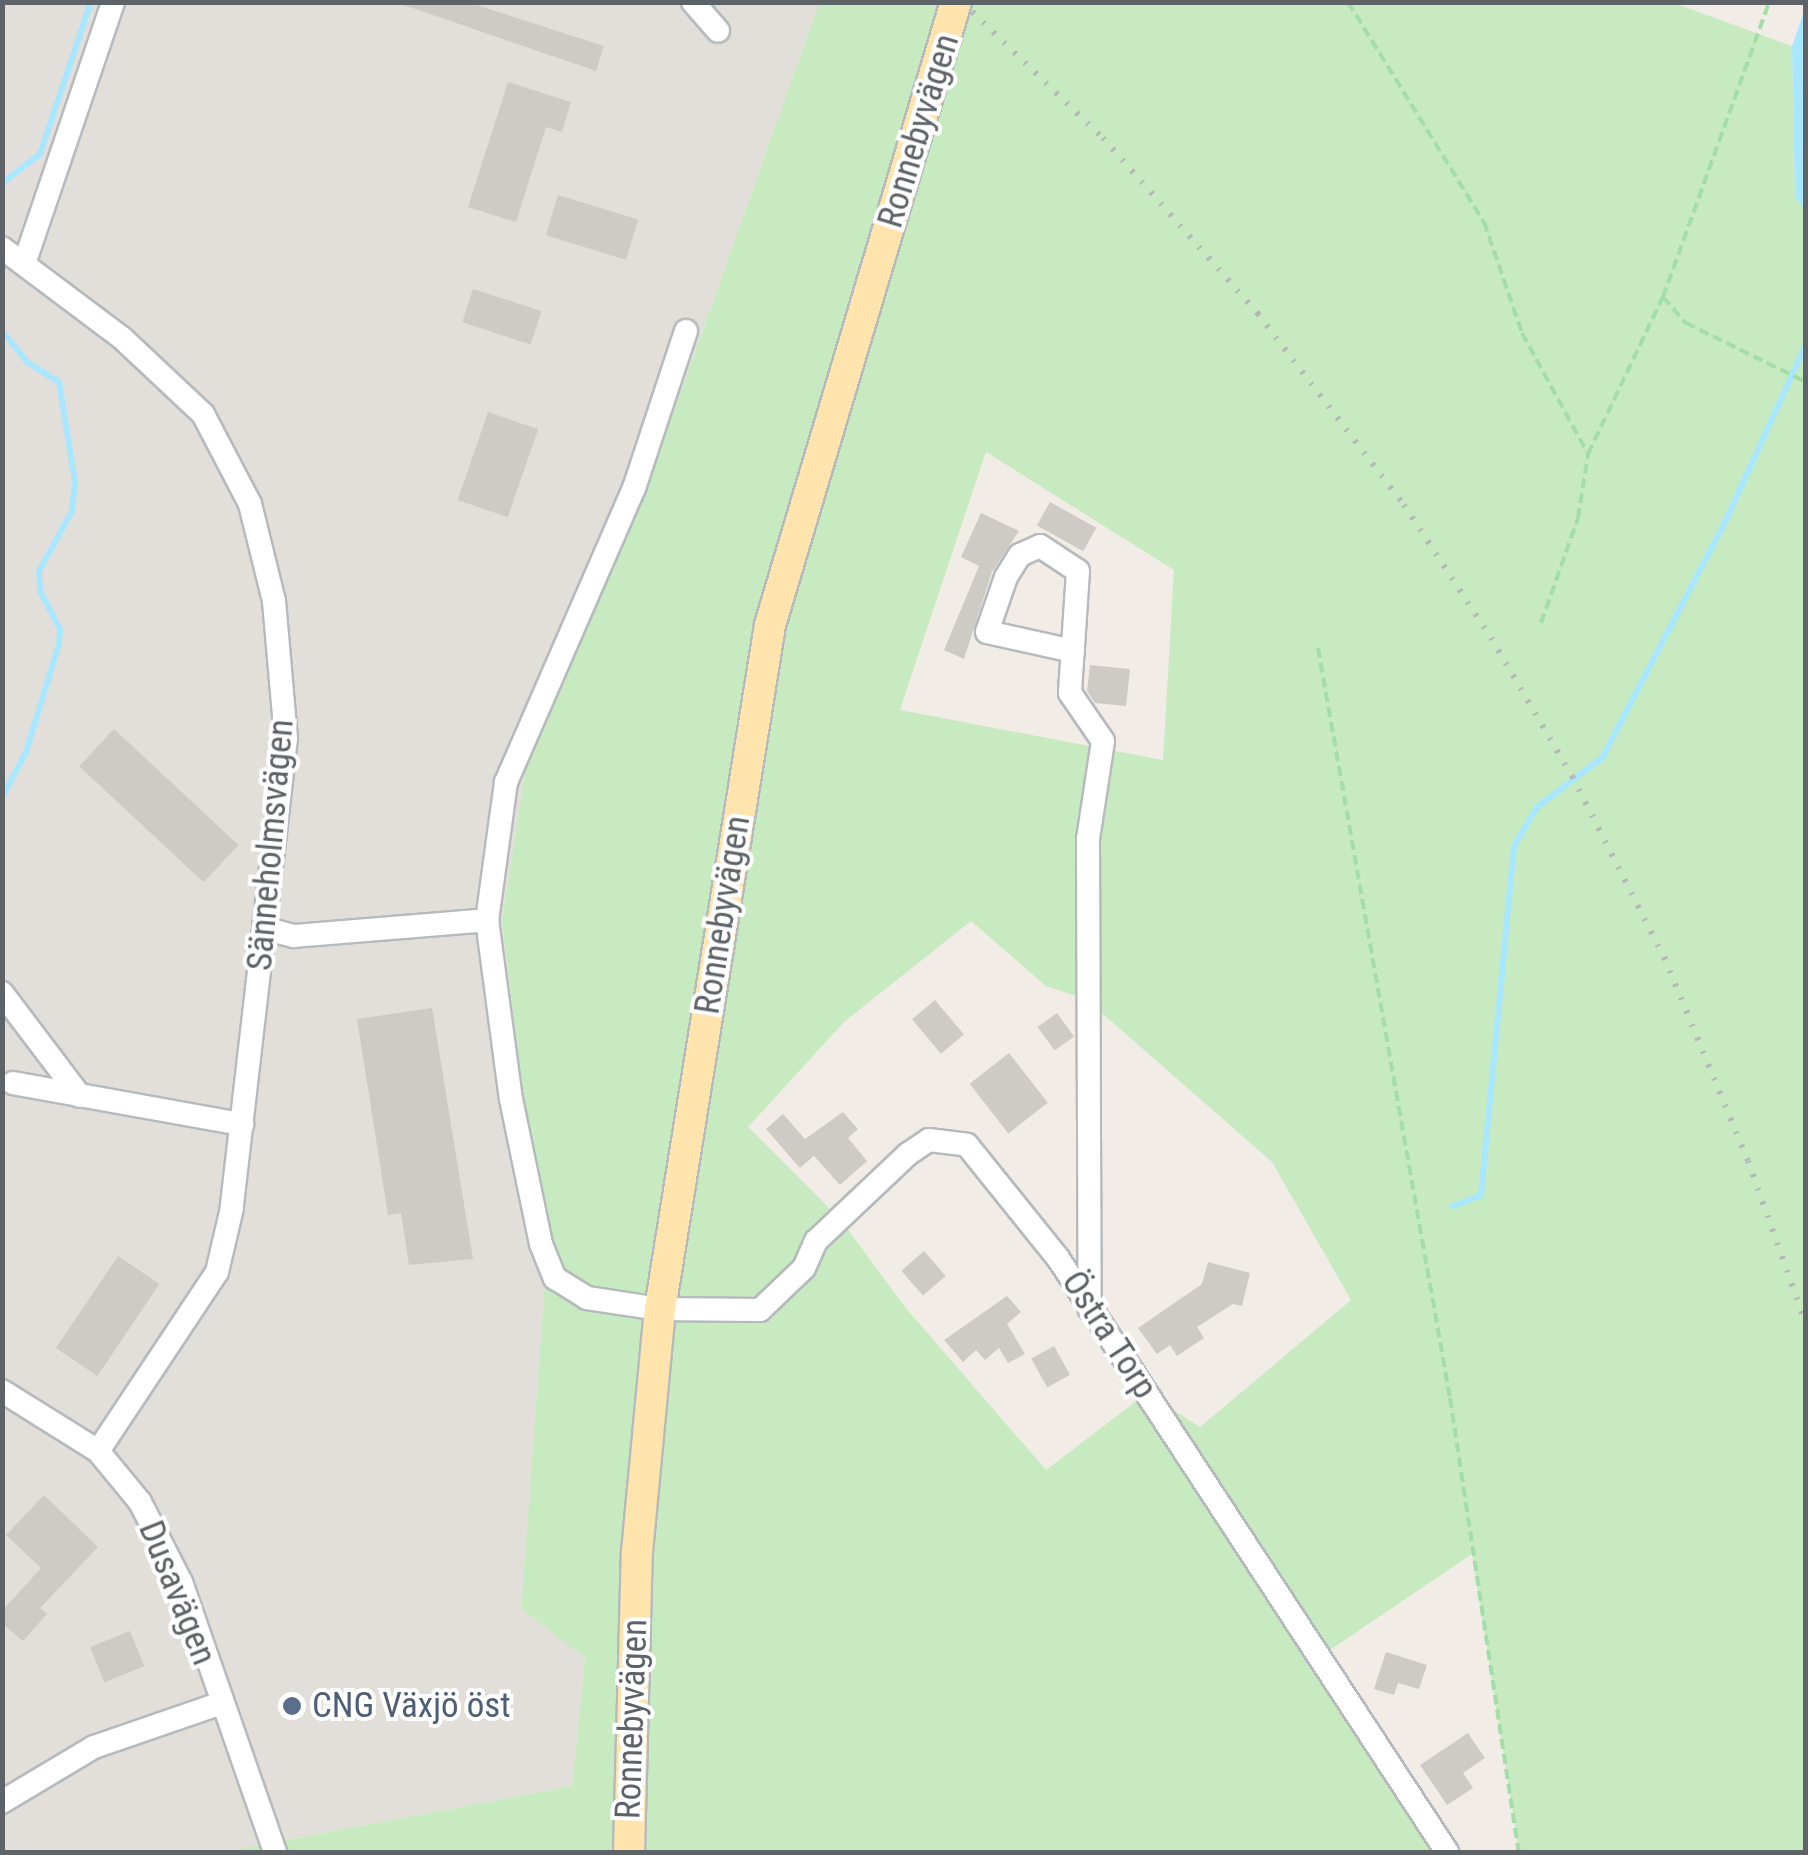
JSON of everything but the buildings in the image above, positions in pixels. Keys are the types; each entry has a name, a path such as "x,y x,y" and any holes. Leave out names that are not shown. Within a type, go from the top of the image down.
{"main road":[{"name":"Ronnebyvägen","path":"629,1852 637,1552 660,1309 770,625 956,2"}],"street":[{"path":"24,264 113,2"},
{"path":"693,2 718,31"},
{"name":"Sänneholmsvägen","path":"2,248 122,338 203,414 250,504 274,601 286,738 242,1124 217,1272 98,1451"},
{"name":"Östra Torp","path":"686,331 634,488 506,782 487,920 510,1099 540,1244 555,1278 587,1298 660,1309 760,1310 804,1268 816,1241 908,1154 929,1140 950,1138 967,1145 1058,1258 1447,1852"},
{"path":"1073,651 988,632 1006,577 1020,555 1040,546 1078,571 1073,651 1070,693 1103,740 1088,839 1090,1309"},
{"path":"267,929 294,936 487,920"},
{"path":"2,994 80,1096"},
{"path":"12,1083 242,1124"},
{"name":"Dusavägen","path":"2,1391 98,1451 140,1502 181,1582 219,1704 275,1852"},
{"path":"2,1802 94,1747 219,1704"}],"path":[{"path":"1348,2 1484,222 1522,333 1588,454"},
{"path":"1541,623 1578,518 1588,454 1663,297 1769,2"},
{"path":"1663,297 1686,323 1806,382"},
{"path":"1318,648 1450,1398 1520,1852"}],"shaded area":[{"path":"3,3 819,3 661,448 526,765 502,921 545,1280 521,1609 585,1657 572,1786 222,1852 3,1852"}],"green space":[{"path":"1671,2 1792,46 1795,197 1806,210 1805,1852 1519,1852 1472,1554 1318,1658 1447,1852 222,1852 572,1786 585,1658 521,1609 545,1280 502,921 526,765 661,448 819,3","holes":["986,452 1174,570 1163,760 900,710","971,921 1046,986 1087,1000 1272,1162 1351,1300 1200,1427 1147,1393 1046,1470 905,1307 840,1219 748,1127 844,1022"]}],"water":[{"path":"1805,9 1805,210 1795,197 1792,46"}],"waterway":[{"path":"2,183 40,154 91,2"},
{"path":"2,331 27,362 59,382 75,482 72,511 39,571 40,591 60,629 59,644 26,752 2,798"},
{"path":"1453,1206 1481,1195 1514,846 1537,807 1602,758 1725,522 1806,344"}],"railway":[{"path":"962,2 1103,138 1258,314 1404,505 1491,638 1572,776 1664,957 1748,1161 1806,1324"}],"place":[{"name":"CNG Växjö öst","path":"292,1706"}]}
